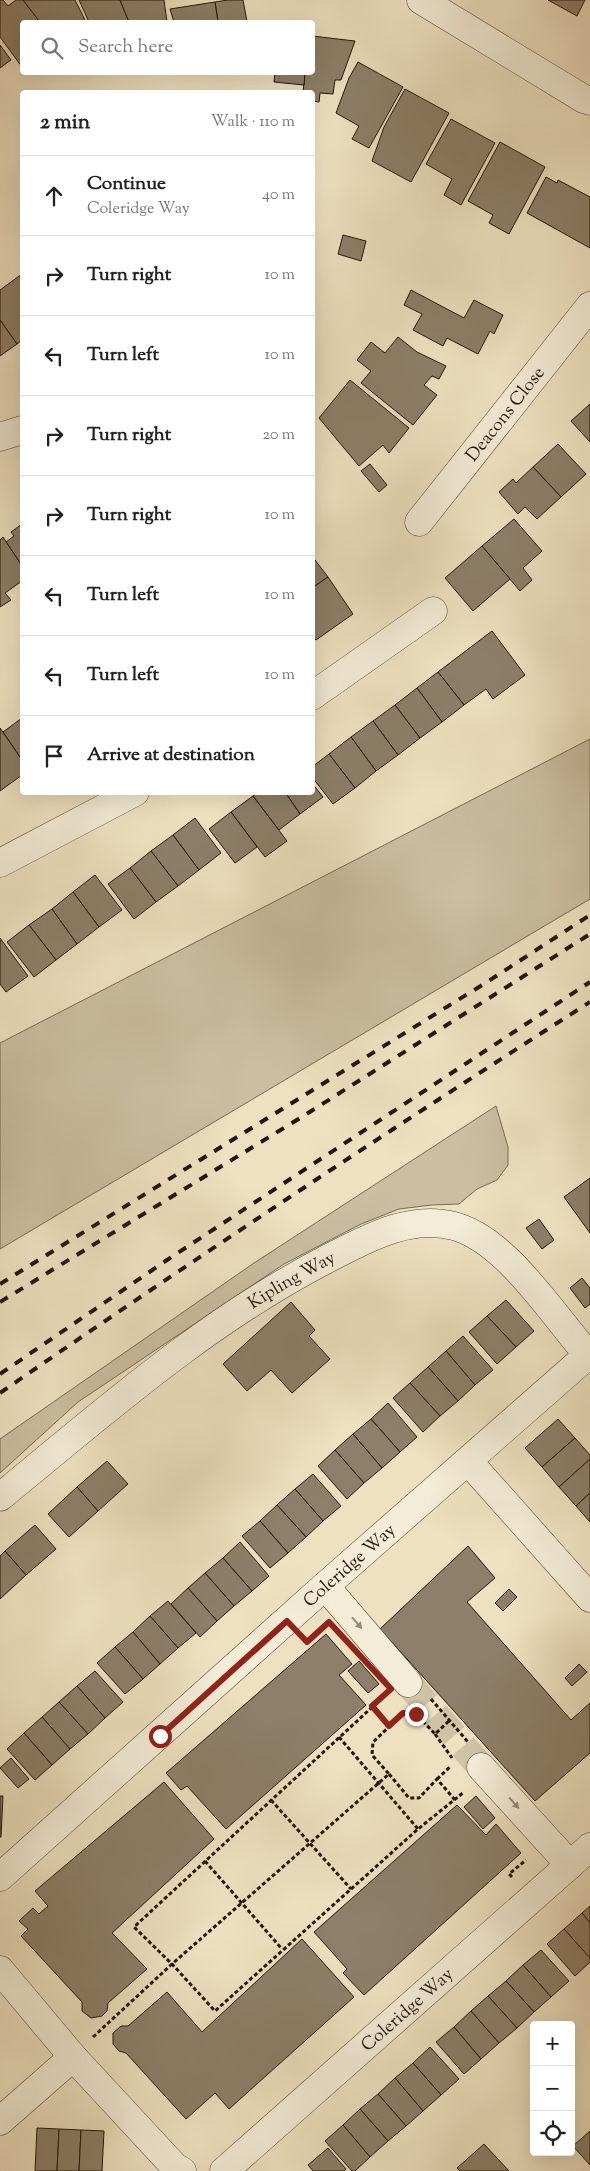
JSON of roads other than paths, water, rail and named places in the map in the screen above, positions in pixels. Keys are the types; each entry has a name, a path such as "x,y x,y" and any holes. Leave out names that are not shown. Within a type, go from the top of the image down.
{"street":[{"path":"421,0 590,101"},
{"name":"Deacons Close","path":"419,522 590,306"},
{"path":"0,437 20,431"},
{"path":"315,694 433,611"},
{"path":"0,863 129,795"},
{"name":"Kipling Way","path":"0,1497 161,1365 285,1281 365,1240 410,1224 453,1226 475,1234 493,1246 512,1265 589,1356"},
{"name":"Coleridge Way","path":"0,1877 325,1586 589,1356"},
{"path":"468,1461 590,1598"},
{"path":"325,1586 408,1692"},
{"path":"474,1778 570,1865"},
{"name":"Coleridge Way","path":"224,2171 590,1847"},
{"path":"0,1970 73,2057 174,2167 182,2171"},
{"path":"0,2121 73,2057"}],"tunnel":[{"path":"408,1683 481,1767"}],"railway":[{"path":"0,1284 487,982 590,915"},
{"path":"0,1302 305,1115 590,934"},
{"path":"0,1374 167,1260 590,982"},
{"path":"0,1393 293,1195 590,1002"}]}
